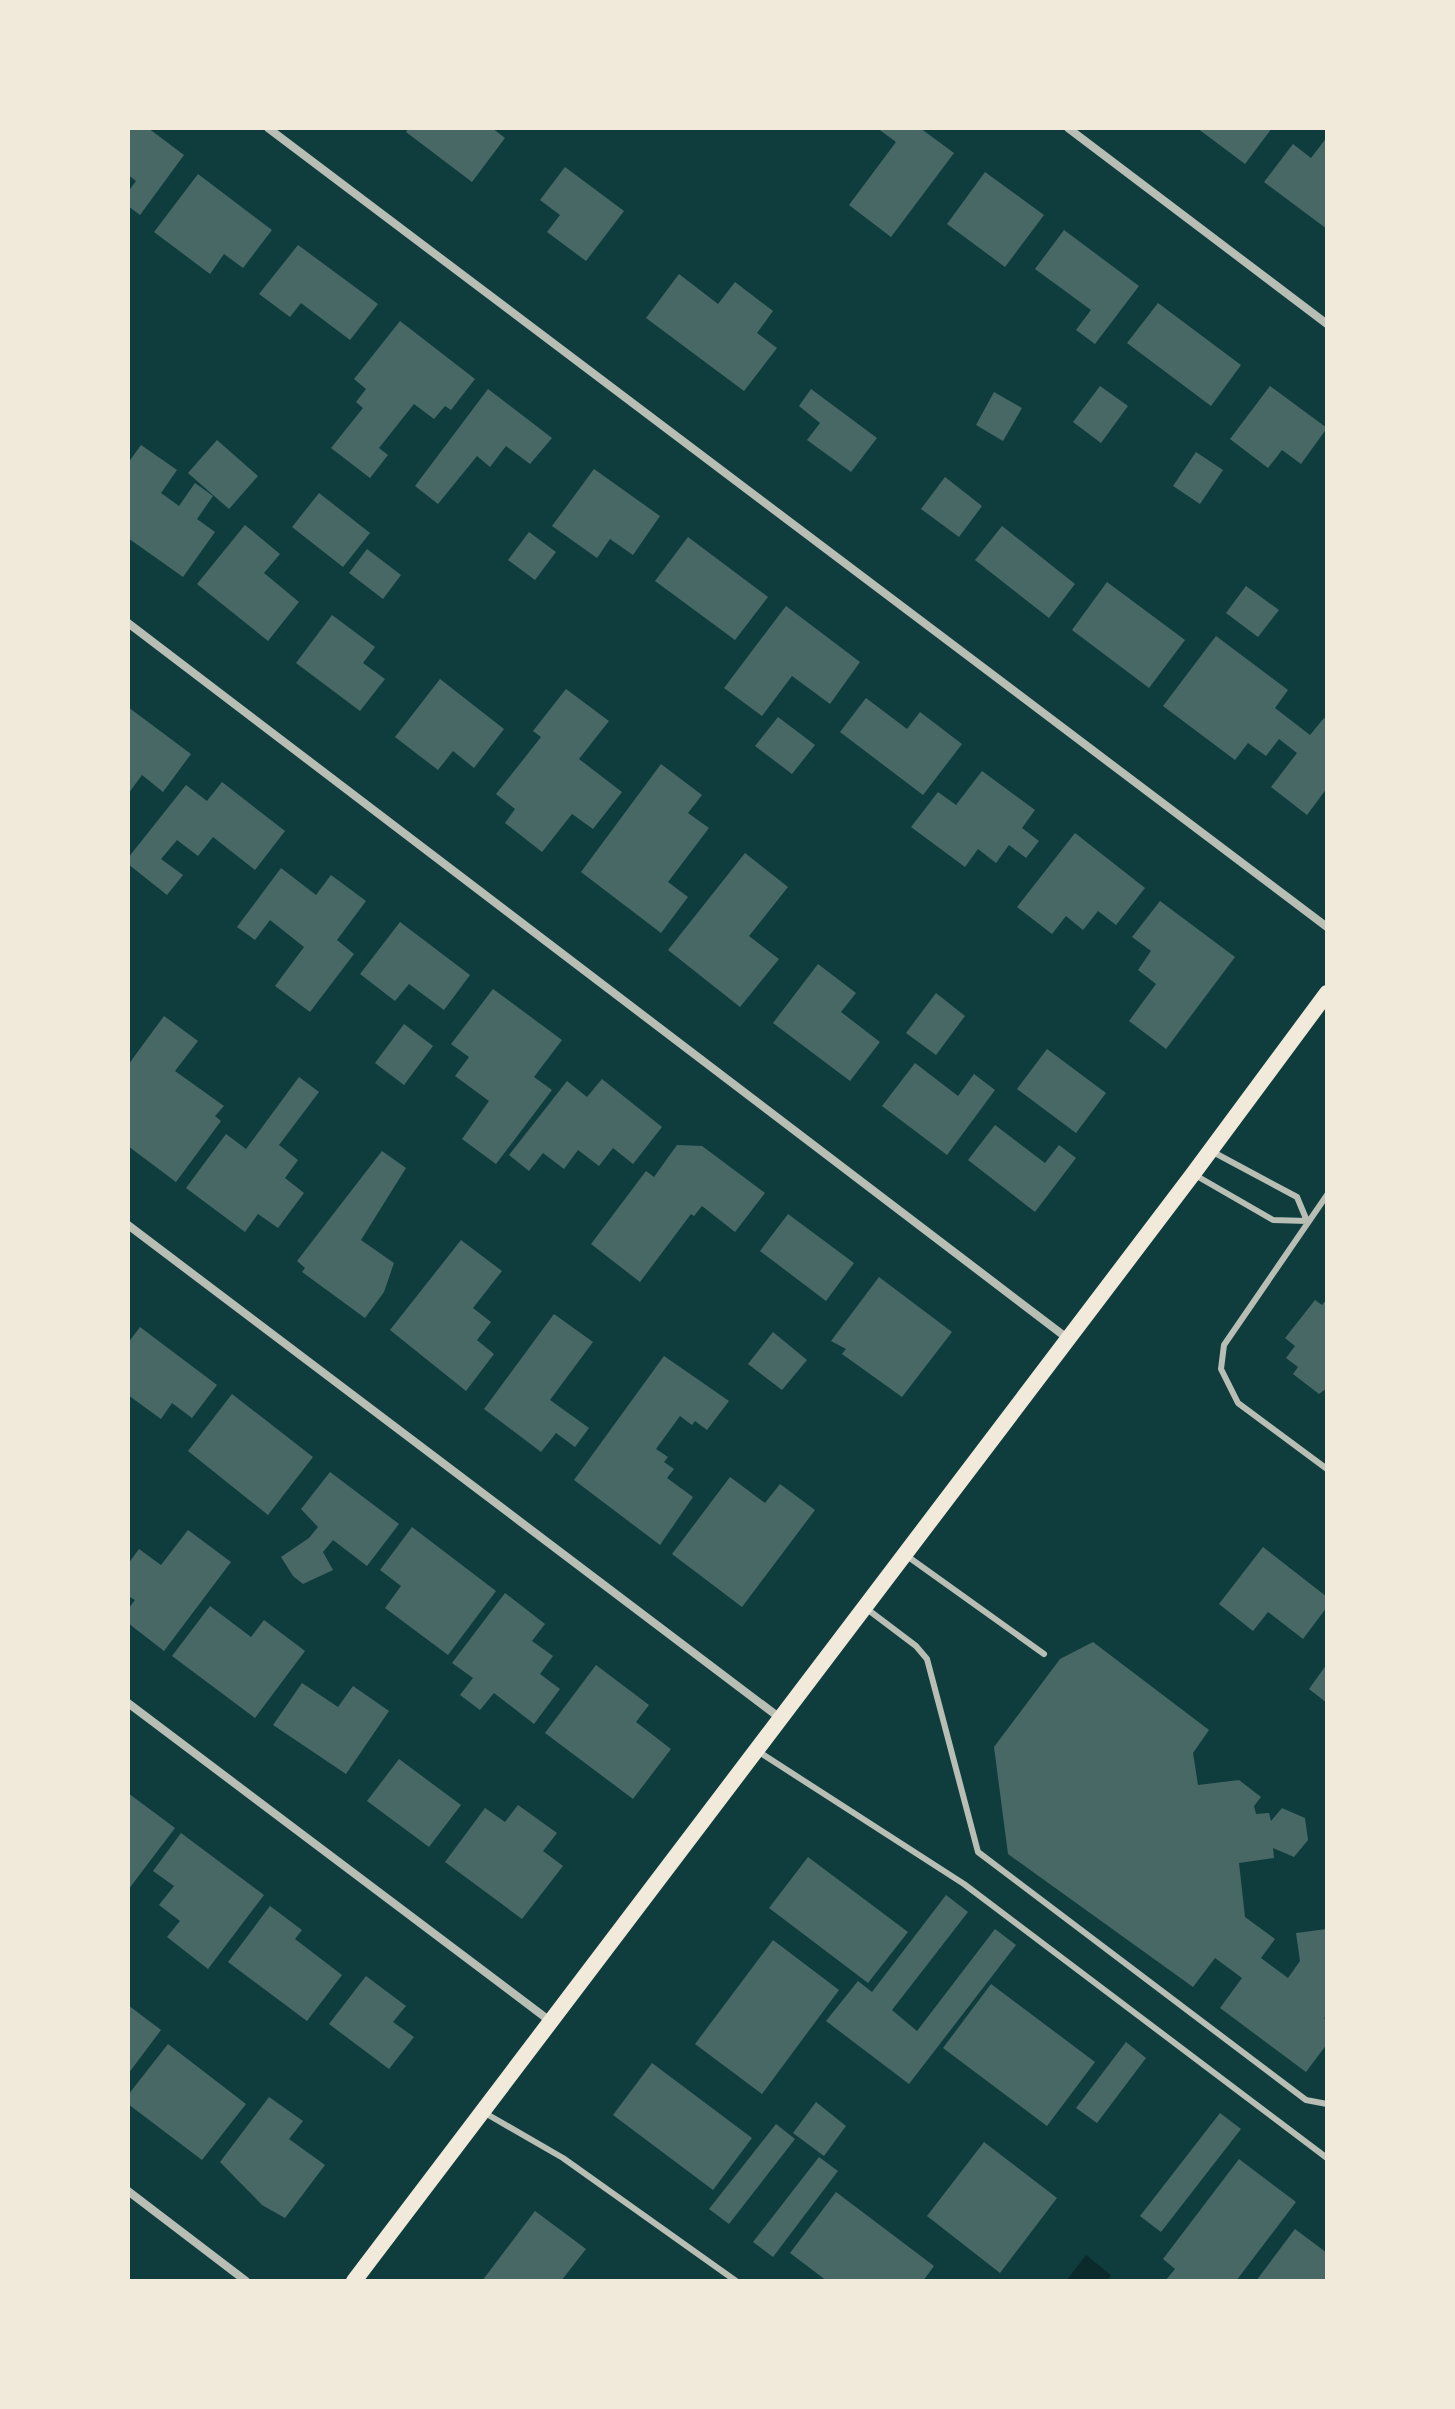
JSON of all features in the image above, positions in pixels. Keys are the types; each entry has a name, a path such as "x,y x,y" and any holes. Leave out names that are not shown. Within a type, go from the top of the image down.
{"main road":[{"path":"354,2281 1327,993"}],"street":[{"path":"268,128 1327,927"},
{"path":"1068,128 1327,324"},
{"path":"128,623 1067,1338"},
{"path":"128,1225 780,1718"},
{"path":"128,1703 550,2021"},
{"path":"128,2191 246,2281"}],"lane":[{"path":"1210,1151 1297,1197 1307,1221"},
{"path":"1193,1174 1273,1220 1307,1221"},
{"path":"1327,1195 1224,1345 1221,1369 1238,1403 1327,1469"},
{"path":"904,1554 1044,1654"},
{"path":"864,1607 916,1646 927,1659 978,1852 1306,2100 1327,2104"},
{"path":"756,1750 964,1884 1327,2158"},
{"path":"482,2111 563,2158 736,2281"}],"water":[{"path":"1086,2255 1111,2275 1107,2281 1066,2281"}],"building":[{"path":"128,128 148,128 184,155 140,215 128,206 128,192 136,181 128,175"},
{"path":"409,128 492,128 505,138 472,182 406,132"},
{"path":"877,128 920,128 954,153 891,237 849,205 896,142"},
{"path":"1197,128 1272,128 1245,164"},
{"path":"1327,137 1327,229 1264,182 1293,144 1311,158"},
{"path":"565,167 624,211 586,261 547,232 560,215 540,200"},
{"path":"985,172 1044,215 1005,267 947,224"},
{"path":"198,174 272,230 243,268 224,254 210,274 154,232"},
{"path":"1064,230 1139,286 1095,344 1076,330 1091,310 1035,269"},
{"path":"298,245 378,304 350,340 301,303 290,317 259,294"},
{"path":"679,274 718,304 735,282 773,311 757,333 777,348 744,391 646,318"},
{"path":"1158,303 1241,365 1211,406 1127,343"},
{"path":"400,321 475,379 451,410 445,406 434,419 414,404 379,448 388,455 370,478 331,448 363,408 356,402 366,389 354,379"},
{"path":"1100,386 1128,406 1101,443 1073,422"},
{"path":"1270,386 1327,428 1301,464 1282,450 1268,468 1230,439"},
{"path":"488,389 552,438 530,464 506,446 490,467 477,456 438,504 415,486"},
{"path":"811,389 877,438 851,472 807,440 820,423 799,406"},
{"path":"994,392 1022,408 1003,441 976,425"},
{"path":"217,440 258,476 229,509 188,473"},
{"path":"141,445 177,470 161,493 179,506 195,483 213,496 197,519 215,532 183,577 128,538 128,463"},
{"path":"1196,452 1223,470 1200,504 1173,486"},
{"path":"594,469 660,516 633,555 610,539 597,558 552,526"},
{"path":"945,477 982,506 959,537 921,509"},
{"path":"319,493 370,533 343,567 292,527"},
{"path":"245,525 280,554 264,573 299,602 268,641 197,584"},
{"path":"1002,526 1075,584 1049,618 975,560"},
{"path":"529,532 556,552 535,580 508,560"},
{"path":"688,537 768,597 735,640 655,581"},
{"path":"367,549 401,575 383,599 349,573"},
{"path":"1107,582 1185,640 1149,688 1072,630"},
{"path":"1246,586 1279,610 1258,637 1226,613"},
{"path":"786,606 860,662 830,704 792,676 762,716 724,688"},
{"path":"332,615 375,647 363,663 385,679 360,711 296,663"},
{"path":"1216,636 1288,690 1275,708 1310,735 1324,718 1327,720 1327,788 1307,815 1271,787 1297,753 1279,739 1266,756 1248,743 1235,760 1163,706"},
{"path":"440,679 504,729 474,768 453,751 438,770 395,737"},
{"path":"566,689 609,721 579,759 622,792 593,829 572,814 542,852 505,823 515,809 496,794 541,737 533,731"},
{"path":"866,698 907,729 920,712 962,744 923,795 840,732"},
{"path":"128,707 191,754 163,792 142,775 128,794"},
{"path":"778,717 815,745 792,774 755,746"},
{"path":"661,764 702,795 688,813 709,828 668,882 688,897 661,933 581,872"},
{"path":"982,771 1035,810 1022,828 1039,841 1026,858 1009,845 996,863 978,849 965,867 911,827 938,792 956,805"},
{"path":"222,782 285,831 255,870 213,837 198,856 177,840 161,859 183,875 167,895 128,864 128,858 186,785 207,801"},
{"path":"1075,833 1145,888 1116,925 1098,911 1083,930 1066,916 1052,934 1017,907"},
{"path":"745,853 788,887 749,936 779,959 740,1007 668,950"},
{"path":"281,868 316,895 331,875 366,901 337,940 354,954 310,1012 275,986 304,947 270,920 255,940 237,927"},
{"path":"1160,901 1235,957 1166,1049 1129,1021 1156,984 1138,970 1151,951 1132,937"},
{"path":"400,922 470,975 444,1010 409,984 395,1001 360,974"},
{"path":"818,964 856,993 841,1012 880,1042 850,1081 773,1023"},
{"path":"493,989 562,1040 534,1077 552,1090 496,1164 462,1139 489,1101 455,1076 469,1057 451,1044"},
{"path":"936,993 965,1016 936,1055 906,1033"},
{"path":"164,1016 198,1041 175,1071 224,1106 215,1116 221,1121 176,1182 128,1146 128,1065"},
{"path":"404,1024 433,1046 404,1085 375,1063"},
{"path":"1047,1049 1106,1093 1076,1133 1017,1089"},
{"path":"915,1063 958,1096 974,1074 995,1090 947,1155 882,1106"},
{"path":"299,1077 319,1092 279,1145 298,1160 285,1178 304,1193 278,1228 258,1214 245,1232 186,1188 226,1134 246,1149"},
{"path":"602,1079 662,1127 633,1164 613,1148 599,1166 578,1150 564,1169 543,1153 529,1171 509,1155 567,1081 587,1097"},
{"path":"995,1125 1045,1163 1059,1145 1076,1158 1035,1212 968,1160"},
{"path":"677,1145 702,1146 765,1193 735,1232 702,1206 694,1216 691,1214 640,1282 591,1244 646,1171 654,1177"},
{"path":"382,1151 406,1168 361,1240 394,1263 384,1292 365,1318 302,1272 305,1268 297,1261"},
{"path":"788,1214 854,1263 826,1301 760,1251"},
{"path":"461,1240 502,1271 473,1308 491,1322 477,1340 494,1354 466,1391 390,1330"},
{"path":"879,1277 952,1332 902,1397 842,1354 846,1349 831,1341"},
{"path":"1327,1299 1327,1388 1319,1394 1293,1374 1298,1367 1286,1358 1295,1346 1285,1338 1315,1300 1322,1305"},
{"path":"554,1314 593,1342 550,1400 589,1428 575,1447 556,1433 541,1452 484,1409"},
{"path":"140,1327 217,1385 192,1418 172,1403 161,1419 128,1395 128,1343"},
{"path":"773,1332 807,1360 782,1390 748,1364"},
{"path":"664,1356 729,1401 707,1430 695,1421 692,1425 680,1416 656,1449 668,1457 664,1462 674,1469 667,1478 693,1497 660,1545 574,1480"},
{"path":"232,1394 313,1457 268,1515 188,1451"},
{"path":"330,1472 399,1524 367,1566 333,1540 323,1552 333,1570 303,1584 293,1576 281,1557 309,1538 318,1527 301,1509"},
{"path":"730,1477 765,1503 780,1484 815,1510 742,1607 672,1554"},
{"path":"412,1527 496,1591 448,1655 385,1608 401,1586 380,1570"},
{"path":"188,1530 231,1562 164,1651 128,1623 128,1609 135,1600 128,1596 128,1564 139,1549 161,1565"},
{"path":"1263,1547 1327,1597 1327,1607 1303,1639 1268,1612 1253,1631 1219,1604"},
{"path":"505,1593 545,1624 532,1641 553,1656 540,1674 560,1689 534,1724 494,1693 480,1710 460,1695 473,1678 452,1663"},
{"path":"210,1606 251,1637 264,1620 305,1651 255,1718 172,1656"},
{"path":"1093,1642 1209,1730 1193,1753 1198,1785 1239,1780 1261,1797 1254,1806 1256,1814 1269,1813 1271,1821 1282,1808 1305,1818 1308,1840 1294,1857 1273,1848 1274,1858 1239,1863 1245,1917 1275,1939 1261,1958 1288,1978 1300,1961 1296,1933 1327,1929 1327,2016 1324,2018 1327,2021 1327,2044 1306,2072 1220,2008 1242,1978 1215,1958 1193,1987 1008,1854 994,1747 1060,1659"},
{"path":"1327,1664 1327,1703 1309,1689"},
{"path":"596,1665 649,1705 636,1722 671,1749 633,1799 545,1733"},
{"path":"302,1683 338,1707 353,1686 389,1711 346,1774 273,1725"},
{"path":"399,1759 461,1805 429,1847 367,1801"},
{"path":"128,1793 175,1828 128,1890"},
{"path":"518,1805 557,1833 543,1851 563,1866 522,1919 445,1862 485,1808 505,1822"},
{"path":"181,1833 264,1895 208,1969 167,1937 180,1921 159,1905 174,1886 153,1871"},
{"path":"808,1857 908,1932 868,1983 769,1908"},
{"path":"946,1895 968,1912 892,2010 917,2031 995,1929 1016,1945 909,2084 826,2021 858,1981 872,1992"},
{"path":"270,1906 302,1930 295,1939 342,1975 307,2021 228,1962"},
{"path":"773,1940 839,1990 762,2094 695,2044"},
{"path":"366,1976 406,2006 393,2022 414,2037 389,2069 329,2024"},
{"path":"991,1984 1095,2062 1047,2126 943,2048"},
{"path":"128,2005 161,2030 128,2074"},
{"path":"1126,2042 1146,2058 1097,2123 1076,2108"},
{"path":"168,2044 246,2104 202,2160 128,2104 128,2095"},
{"path":"652,2063 752,2138 713,2190 613,2115"},
{"path":"269,2097 303,2121 289,2139 325,2165 285,2218 262,2205 220,2162"},
{"path":"816,2102 846,2126 824,2156 793,2133"},
{"path":"1220,2113 1241,2129 1161,2232 1140,2216"},
{"path":"776,2124 795,2139 729,2224 709,2209"},
{"path":"984,2142 1057,2198 1000,2273 927,2216"},
{"path":"819,2157 838,2171 773,2257 753,2242"},
{"path":"1239,2159 1296,2202 1236,2281 1165,2281 1175,2269 1163,2259"},
{"path":"836,2192 934,2266 923,2281 827,2281 790,2253"},
{"path":"535,2211 586,2249 561,2281 482,2281"},
{"path":"1295,2229 1327,2253 1327,2281 1256,2281"}]}
